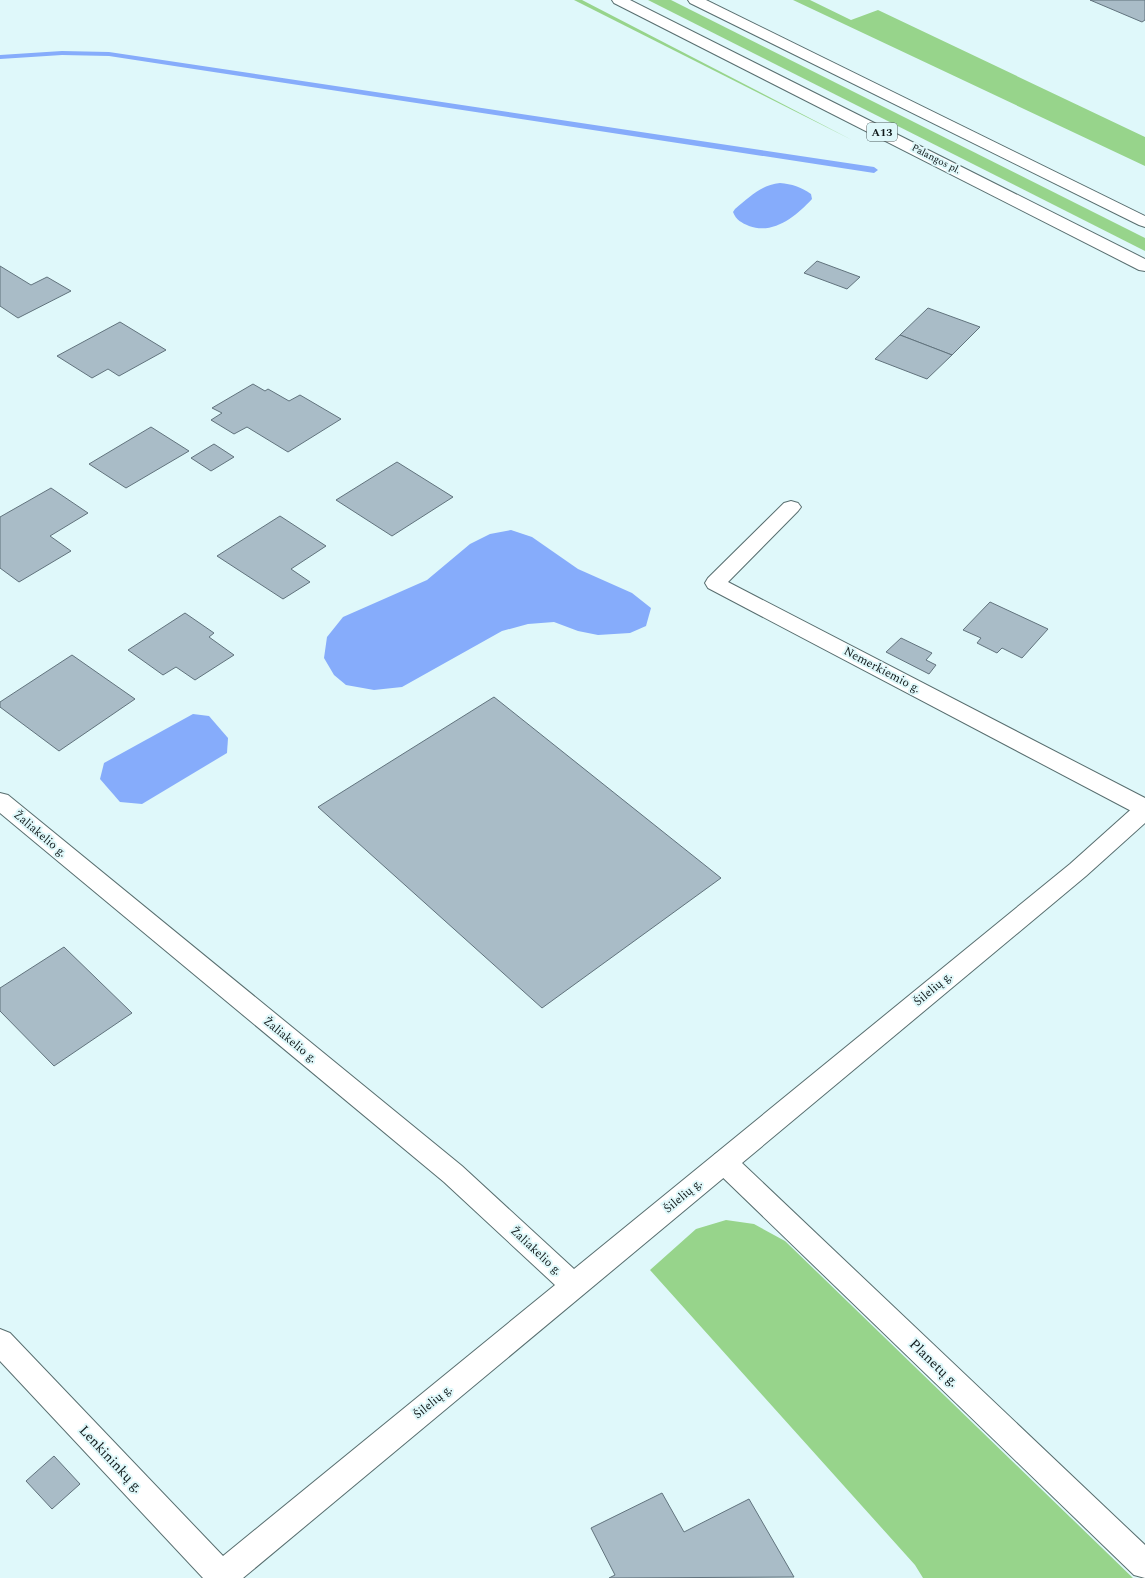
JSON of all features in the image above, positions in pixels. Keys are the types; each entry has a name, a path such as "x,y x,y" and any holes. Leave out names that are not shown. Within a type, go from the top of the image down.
{"main road":[{"name":"Palangos pl.","path":"619,0 1145,266"},
{"path":"696,0 1145,222"},
{"name":"Nemerkiemio g.","path":"791,507 715,583 1145,809"},
{"name":"Žaliakelio g.","path":"0,801 453,1174 574,1286"},
{"name":"Šilelių g.","path":"221,1577 1072,875 1145,809"},
{"name":"Planetų g.","path":"724,1162 1145,1565"},
{"name":"Lenkininkų g.","path":"0,1342 221,1577"}],"green space":[{"path":"574,0 582,0 852,140"},
{"path":"648,0 671,0 1145,238 1145,251"},
{"path":"793,0 810,0 851,20 878,10 1145,137 1145,166"},
{"path":"726,1220 754,1224 785,1241 1133,1578 923,1578 915,1565 650,1270 696,1229"}],"water":[{"path":"780,183 804,189 811,194 812,199 799,212 776,226 758,228 749,226 736,217 733,212 735,209 751,196 767,186"},
{"path":"511,530 532,537 578,569 632,593 651,608 646,626 630,633 598,635 578,631 554,622 528,624 502,631 402,687 374,690 346,685 334,675 324,658 327,637 343,617 427,580 470,544 490,534"},
{"path":"193,714 209,716 228,738 227,753 142,804 120,802 100,779 104,763"}],"building":[{"path":"1090,0 1145,0 1145,20 1142,22"},
{"path":"817,261 860,277 847,289 804,273"},
{"path":"0,266 31,285 47,277 71,291 18,318 0,306"},
{"path":"928,308 980,327 952,355 900,335"},
{"path":"120,322 166,350 119,376 108,369 92,378 57,356"},
{"path":"900,335 952,355 927,379 875,359"},
{"path":"253,384 265,391 268,389 289,401 300,395 341,419 288,452 247,427 234,434 211,420 222,413 212,408"},
{"path":"151,427 189,451 126,488 89,464"},
{"path":"214,444 234,457 211,471 191,458"},
{"path":"397,462 453,497 392,536 336,500"},
{"path":"51,488 88,513 50,536 71,551 19,582 0,568 0,517"},
{"path":"280,516 326,546 291,569 310,582 283,599 217,556"},
{"path":"990,602 1048,629 1022,658 1002,648 997,653 977,643 981,638 963,630"},
{"path":"185,613 214,633 209,637 234,655 195,680 176,667 163,675 128,650"},
{"path":"901,638 932,653 926,660 936,665 929,674 886,652"},
{"path":"72,655 135,699 59,751 0,707 0,702"},
{"path":"494,697 721,878 542,1008 318,807"},
{"path":"64,947 132,1013 54,1066 0,1011 0,988"},
{"path":"54,1456 80,1484 52,1509 26,1481"},
{"path":"662,1493 684,1532 749,1499 794,1577 609,1578 615,1575 591,1528"}],"waterway":[{"path":"0,57 62,53 109,54 874,170"}]}
